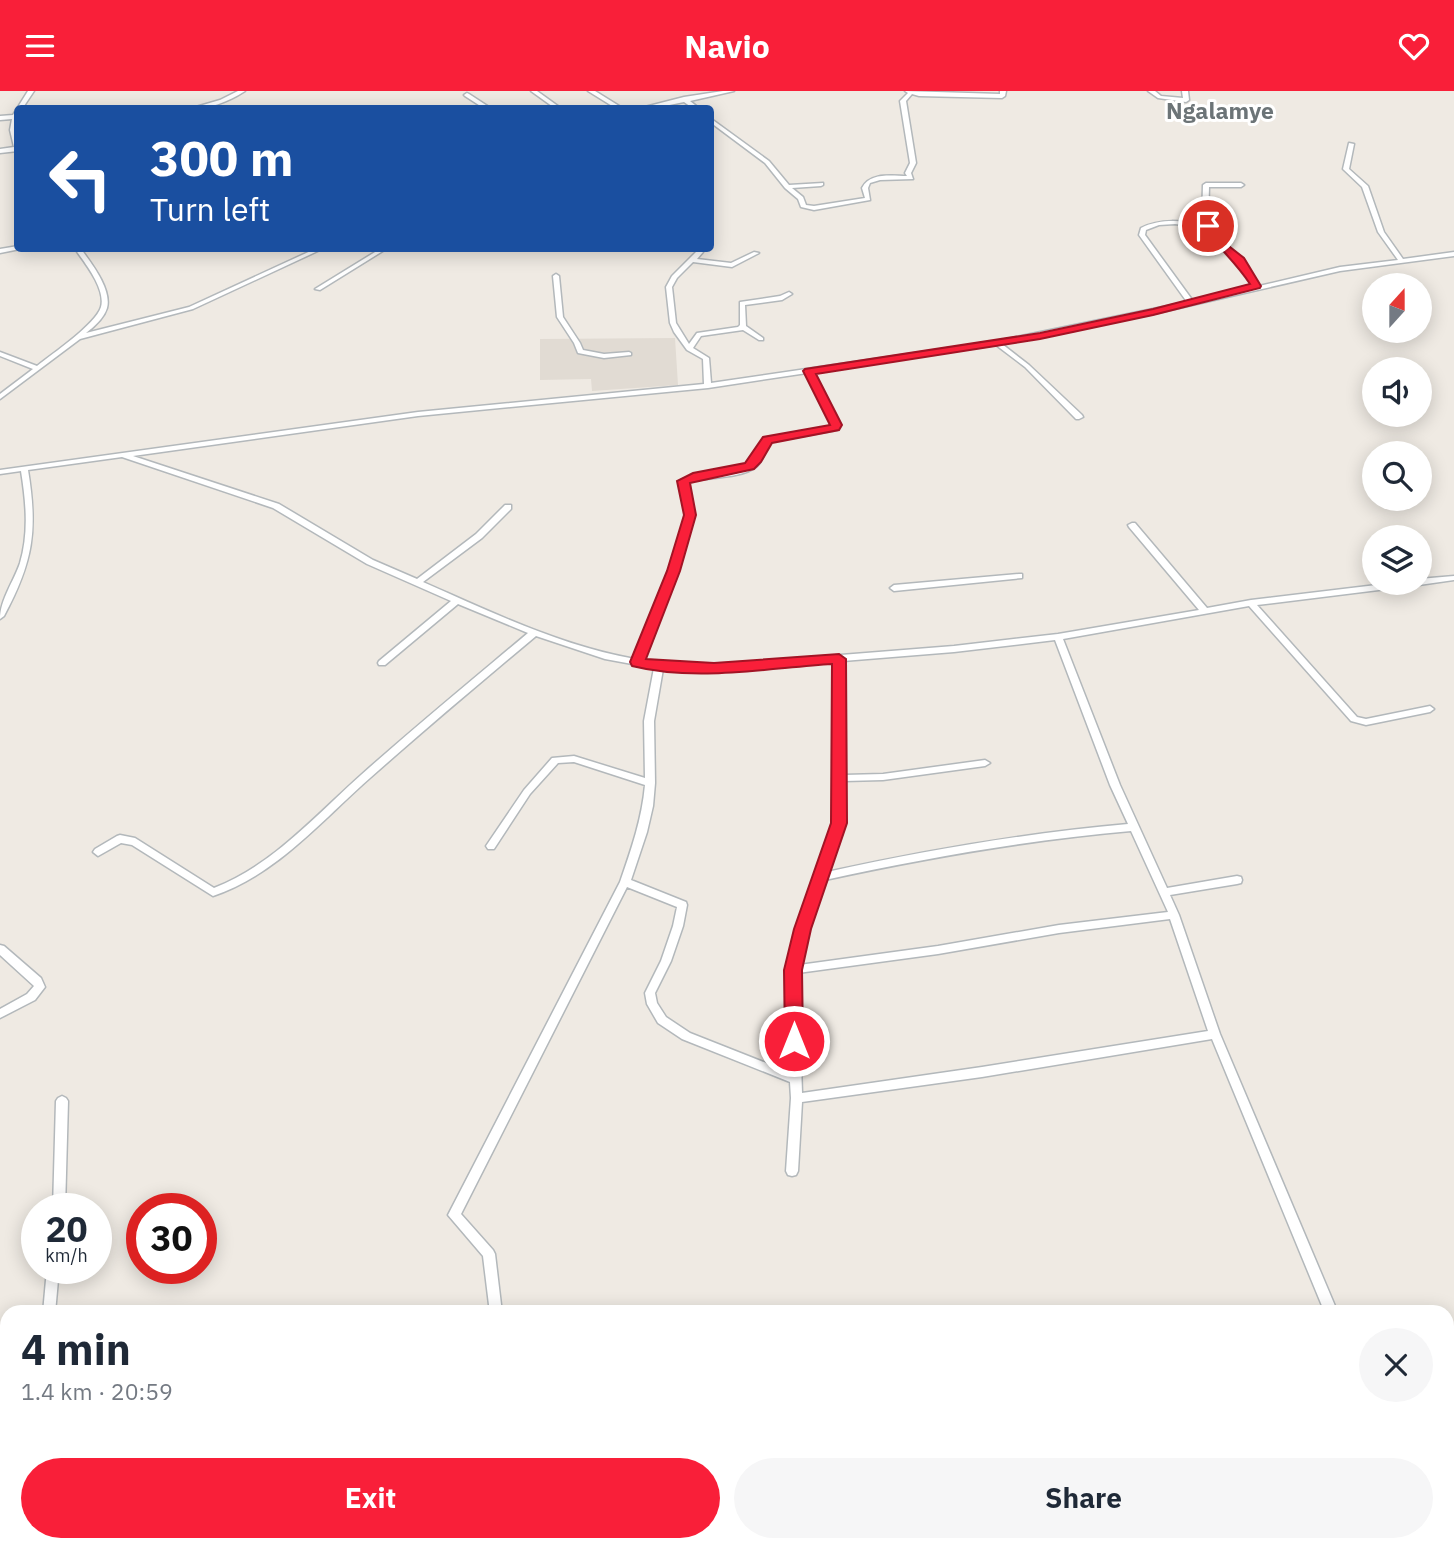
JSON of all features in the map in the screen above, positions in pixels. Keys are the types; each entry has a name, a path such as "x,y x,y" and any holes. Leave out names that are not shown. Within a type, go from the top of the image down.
{"street":[{"path":"206,105 242,91"},
{"path":"534,91 555,105"},
{"path":"592,91 615,105"},
{"path":"657,105 705,93 731,91"},
{"path":"714,122 767,162 787,187 797,193 803,206 814,208 867,199 865,188 868,183 879,179 911,178 908,173 913,163 903,101 909,92 1002,96 1003,91"},
{"path":"1151,91 1160,97 1186,100 1185,91"},
{"path":"467,95 483,105"},
{"path":"684,99 692,105"},
{"path":"1351,144 1346,169 1366,187 1381,232 1401,260"},
{"path":"787,187 821,184"},
{"path":"1241,185 1206,185 1205,220 1221,245 1240,260 1256,286"},
{"path":"1191,302 1142,235 1143,229 1160,223 1208,226"},
{"path":"0,397 76,338 98,319 104,309 103,296 80,252"},
{"path":"76,338 191,308 312,252"},
{"path":"318,289 378,252"},
{"path":"700,252 674,277 669,287 673,323 689,349 706,358 708,386"},
{"path":"693,260 732,265 756,253"},
{"path":"0,472 418,414 708,386 998,344 1340,269 1454,254"},
{"path":"556,276 561,304 559,314 569,335 579,345 580,352 604,356 629,354"},
{"path":"742,326 741,303 782,298 789,294"},
{"path":"678,334 732,331 742,326"},
{"path":"742,326 761,339"},
{"path":"689,349 699,334"},
{"path":"998,344 1027,366 1079,417"},
{"path":"0,353 37,368"},
{"path":"638,662 673,571 690,515 683,481 698,475 749,467 757,460 768,440 834,428 836,425 809,371"},
{"path":"121,454 276,506 370,562 535,632 608,657 659,666 714,668 839,659 1058,637 1204,610 1362,589"},
{"path":"0,616 20,580 29,547 31,506 24,468"},
{"path":"417,583 479,536 508,507"},
{"path":"1132,524 1204,610"},
{"path":"894,588 1019,576"},
{"path":"1432,581 1454,578"},
{"path":"382,663 457,600"},
{"path":"1251,603 1354,719 1366,722 1430,709"},
{"path":"98,852 120,839 135,842 213,892 230,887 273,859 420,728 535,632"},
{"path":"1058,637 1115,785 1174,915 1215,1034 1329,1305"},
{"path":"792,1171 797,1098 794,1079 793,970 803,929 839,823 839,659"},
{"path":"495,1305 489,1254 454,1215 625,882 642,832 650,783 649,721 659,666"},
{"path":"491,846 527,792 555,760 574,759 650,783"},
{"path":"841,778 883,777 985,763"},
{"path":"821,877 958,849 1076,832 1134,827"},
{"path":"1164,892 1237,880"},
{"path":"625,882 682,905 666,961 650,993 652,1004 662,1020 686,1036 794,1079"},
{"path":"793,970 938,950 1059,929 1174,915"},
{"path":"0,949 37,981 40,988 31,997 0,1014"},
{"path":"797,1098 982,1072 1215,1034"},
{"path":"59,1193 62,1101"},
{"path":"50,1305 52,1284"}],"shaded area":[{"path":"675,338 678,385 592,391 591,379 540,380 540,339"}],"district":[{"name":"Ngalamye","path":"1220,111"}],"route":[{"path":"794,1041 793,970 803,929 839,823 839,659 714,668 659,666 638,662 673,571 690,515 683,481 698,475 749,467 757,460 768,440 834,428 836,425 809,371 998,344 1153,312 1256,286 1244,271 1240,260 1221,245 1208,226"}]}
